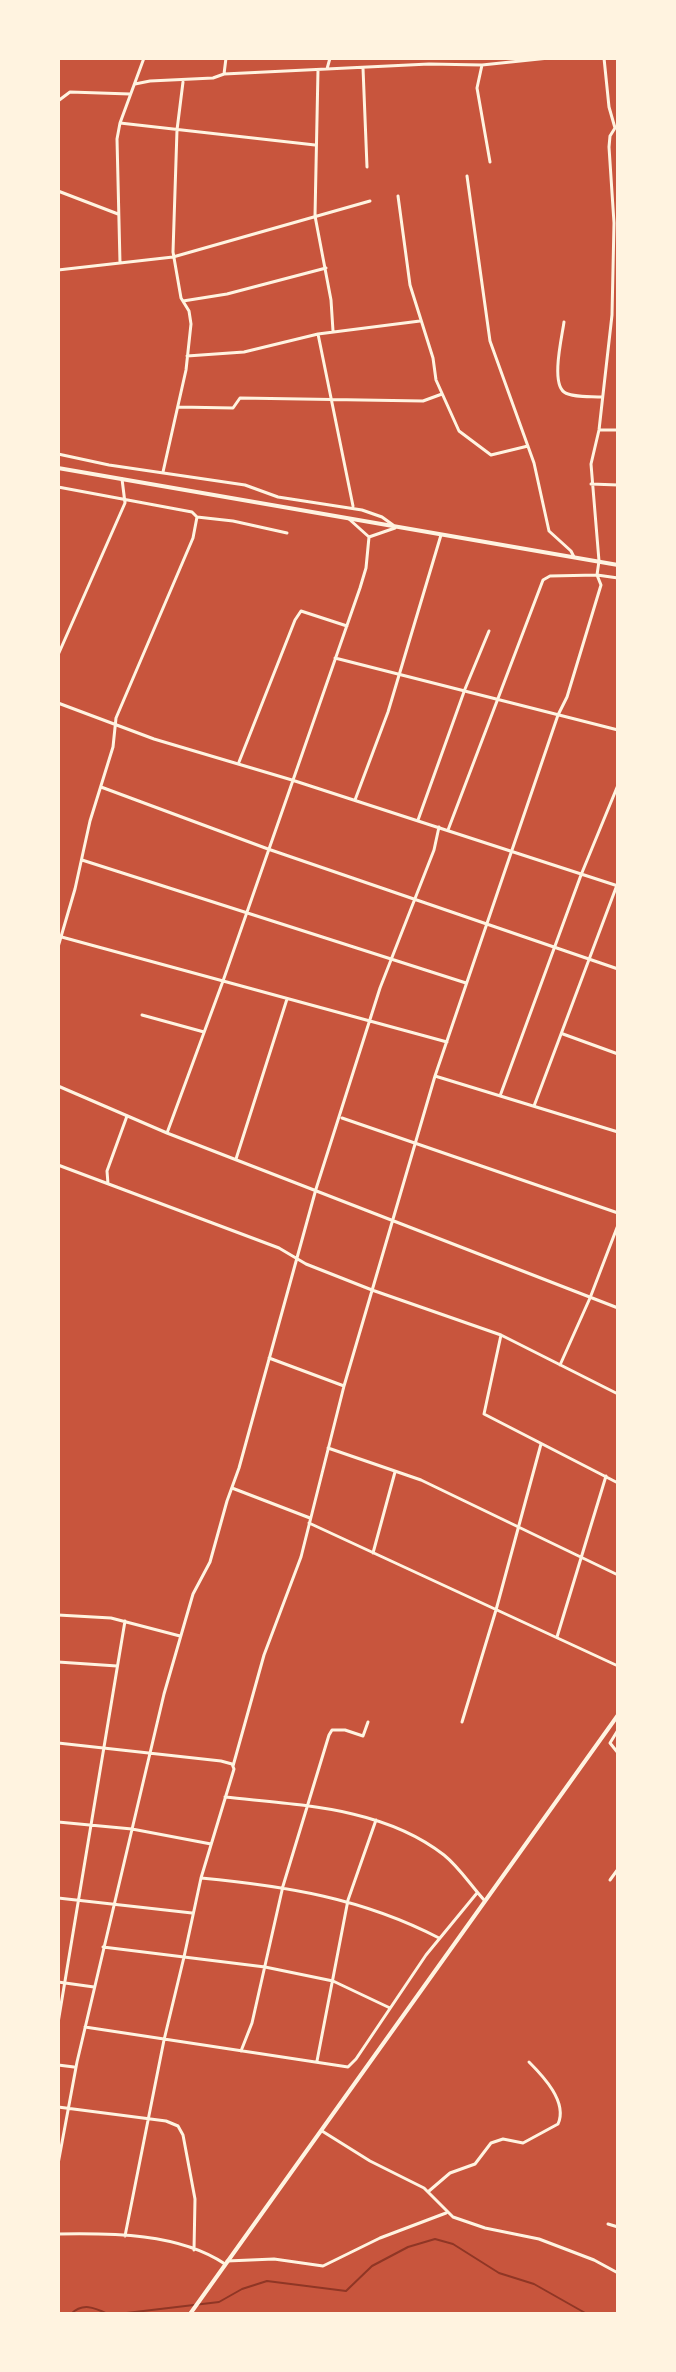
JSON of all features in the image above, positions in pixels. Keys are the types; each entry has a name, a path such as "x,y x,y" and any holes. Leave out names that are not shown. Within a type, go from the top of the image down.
{"street":[{"path":"120,263 117,139 144,58"},
{"path":"224,74 226,58"},
{"path":"327,69 330,58"},
{"path":"135,84 213,78 224,74 429,64 482,65 549,58"},
{"path":"125,2236 192,1913 264,1655 297,1571 344,1386 435,1076 485,924 567,697 600,590 591,464 599,430 612,315 614,223 609,147 615,128 609,107 604,58"},
{"path":"482,65 477,88 490,162"},
{"path":"363,68 367,167"},
{"path":"318,70 315,216 326,268 333,331"},
{"path":"163,472 178,407 191,320 183,301 173,257 177,130 183,81"},
{"path":"58,102 70,92 131,94"},
{"path":"120,123 315,145"},
{"path":"467,176 490,341 528,446 549,531 574,557"},
{"path":"58,191 118,214"},
{"path":"398,196 410,285 433,358 436,380 459,431 488,454 528,446"},
{"path":"58,270 173,257 370,201"},
{"path":"183,301 227,294 326,268"},
{"path":"187,356 244,352 333,331 420,321"},
{"path":"564,322 557,377 560,388 566,394 602,397"},
{"path":"318,334 353,508"},
{"path":"178,407 233,408 240,398 423,401 442,394"},
{"path":"599,430 618,430"},
{"path":"58,454 109,465 245,485 278,497 353,508 376,514 396,527"},
{"path":"58,468 618,565"},
{"path":"58,655 126,500 122,479"},
{"path":"591,484 618,485"},
{"path":"58,487 287,533"},
{"path":"58,947 114,740 115,725 193,538 197,517"},
{"path":"349,519 369,537"},
{"path":"369,537 396,527"},
{"path":"355,800 388,712 441,535"},
{"path":"167,1133 347,626 366,568 369,537"},
{"path":"448,830 543,580 550,576 618,578"},
{"path":"239,764 301,611 347,626"},
{"path":"418,820 489,631"},
{"path":"335,658 618,730"},
{"path":"58,703 115,725 617,885 534,1106"},
{"path":"500,1096 581,875 618,785"},
{"path":"100,787 268,849 618,969"},
{"path":"58,2164 59,2146 103,1947 164,1694 193,1594 210,1562 316,1189 370,1019 434,850 439,827"},
{"path":"82,860 466,983"},
{"path":"59,937 447,1042"},
{"path":"236,1160 287,999"},
{"path":"142,1015 204,1032"},
{"path":"563,1034 618,1054"},
{"path":"435,1076 617,1130"},
{"path":"58,1086 167,1133 618,1308"},
{"path":"108,1184 107,1171 127,1116"},
{"path":"340,1117 618,1213"},
{"path":"58,1165 279,1248 295,1258 372,1290 501,1335 618,1394"},
{"path":"560,1365 618,1225"},
{"path":"501,1335 483,1413 618,1483"},
{"path":"269,1358 344,1386"},
{"path":"462,1722 541,1444"},
{"path":"328,1448 421,1480 618,1575"},
{"path":"373,1554 395,1472"},
{"path":"557,1639 606,1476"},
{"path":"232,1488 310,1520 373,1554 618,1666"},
{"path":"58,1615 111,1618 182,1636"},
{"path":"58,2023 125,1621"},
{"path":"58,1662 117,1666"},
{"path":"192,2311 618,1715"},
{"path":"241,2051 252,2023 283,1886 330,1732 338,1729 363,1736 368,1722"},
{"path":"618,1730 610,1743 618,1753"},
{"path":"58,1743 221,1761 233,1766"},
{"path":"225,1797 309,1806 376,1820 443,1855 485,1901"},
{"path":"317,2061 348,1900 376,1820"},
{"path":"58,1822 132,1829 211,1844"},
{"path":"610,1880 618,1869"},
{"path":"201,1878 283,1886 348,1900 439,1938"},
{"path":"85,2027 348,2067 439,1938 477,1893"},
{"path":"58,1898 192,1913"},
{"path":"103,1947 265,1967 333,1981 391,2009"},
{"path":"58,1982 94,1987"},
{"path":"429,2191 450,2173 475,2164 491,2143 503,2139 523,2143 558,2124 561,2119 549,2082 529,2062"},
{"path":"58,2065 76,2067"},
{"path":"58,2107 175,2124 183,2135 195,2199 194,2250"},
{"path":"322,2131 370,2161 429,2191 446,2213 459,2220 539,2239 594,2260 618,2273"},
{"path":"58,2234 125,2236 168,2242 226,2262 274,2259 323,2266 380,2238 446,2213"},
{"path":"608,2224 618,2227"}],"waterway":[{"path":"118,2314 219,2302 242,2289 267,2281 346,2291 372,2266 408,2247 435,2239 453,2244 499,2273 534,2284 587,2314"},
{"path":"71,2314 85,2307 108,2314"}]}
